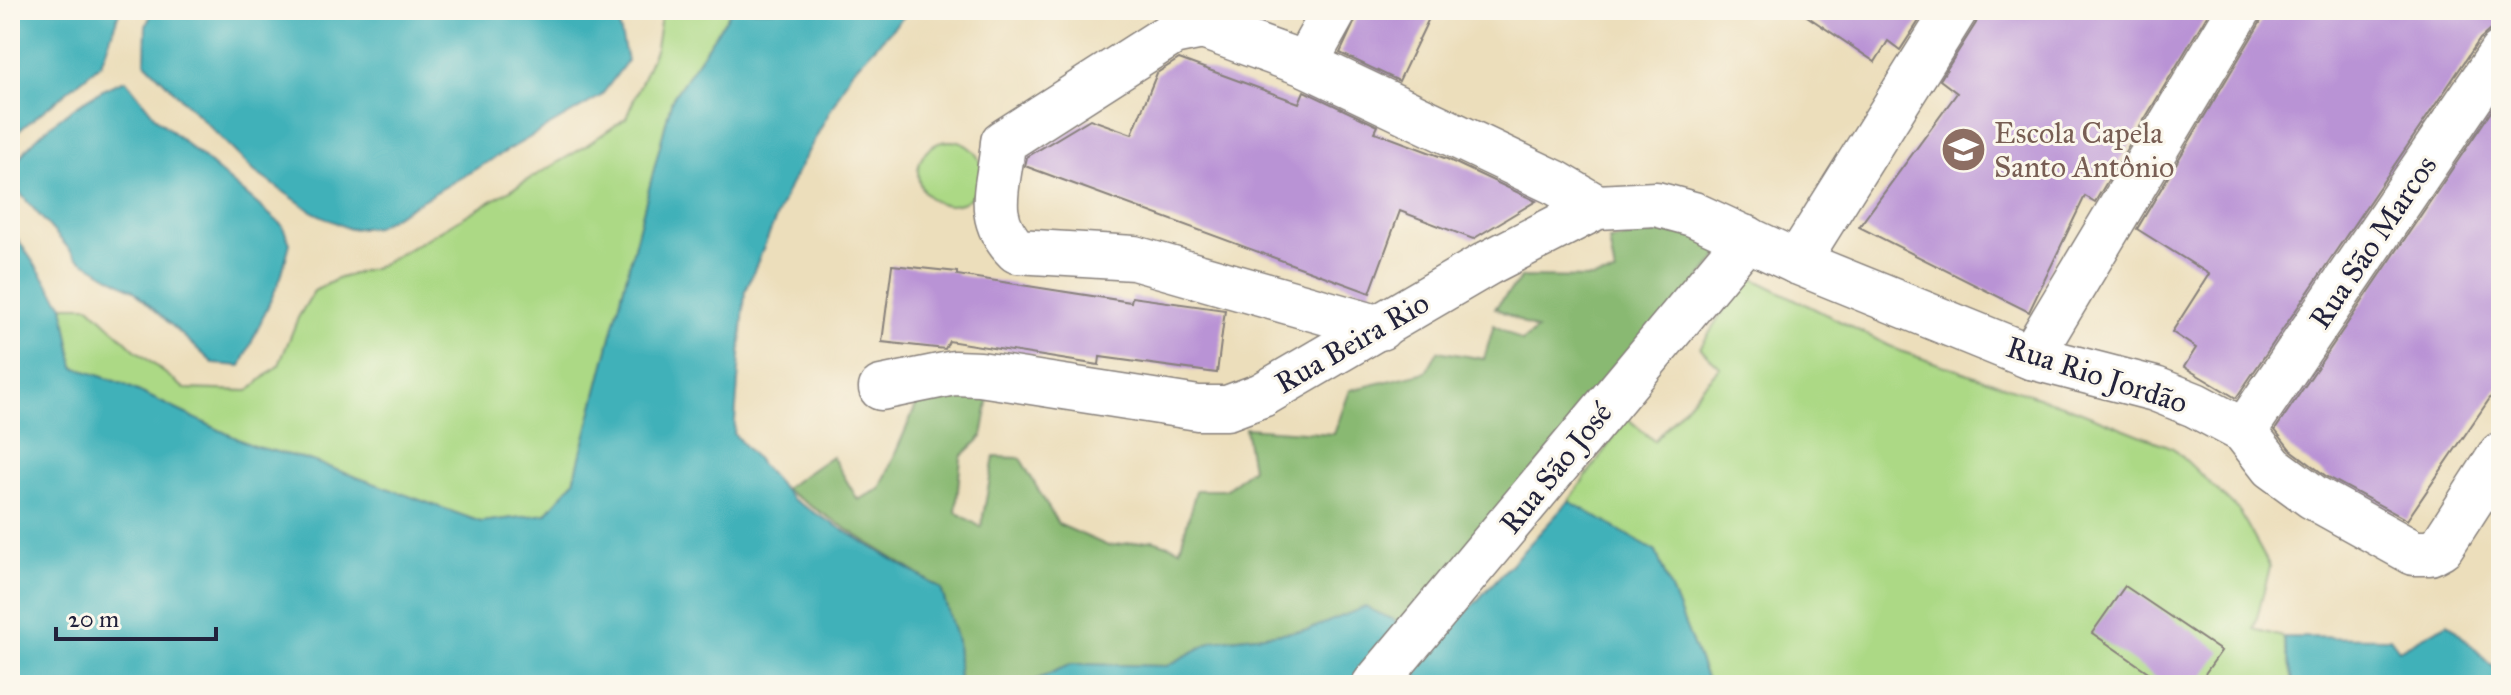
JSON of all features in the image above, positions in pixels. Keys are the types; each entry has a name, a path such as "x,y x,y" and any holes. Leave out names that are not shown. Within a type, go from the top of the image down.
{"street":[{"path":"1305,64 1335,10"},
{"path":"1797,262 1955,10"},
{"path":"2031,357 2239,10"},
{"path":"1380,328 1134,258 1017,251 997,225 994,205 1003,142 1173,33 1203,27 1305,64 1542,176 1597,207"},
{"name":"Rua São Marcos","path":"2244,431 2501,53"},
{"name":"Rua Beira Rio","path":"881,388 954,373 980,374 1198,408 1227,408 1262,395 1488,263 1597,207 1656,204 1693,214 1741,244 1797,262"},
{"name":"Rua São José","path":"1374,685 1741,244"},
{"name":"Rua Rio Jordão","path":"1797,262 2031,357 2155,389 2195,405 2244,431 2272,467 2313,497 2414,553 2430,553 2441,547 2501,454"}],"green space":[{"path":"662,10 732,10 672,99 574,481 547,514 481,522 309,460 253,446 123,384 74,367 63,306 89,306 134,349 185,389 248,391 279,365 298,318 314,291 337,279 379,266 581,149 626,118 656,48"},
{"path":"950,141 962,143 973,150 980,161 980,185 973,196 962,203 950,205 938,203 927,196 920,185 918,173 920,161 927,150 938,143"},
{"path":"1674,231 1729,244 1408,627 1365,607 1309,630 1213,641 1167,666 1071,664 1025,685 959,685 957,641 941,589 784,489 832,456 858,500 880,489 921,394 991,385 982,437 961,457 956,512 981,527 994,457 1020,458 1058,524 1108,546 1153,540 1180,549 1196,490 1226,490 1252,468 1245,428 1334,434 1350,390 1426,372 1438,351 1484,359 1494,325 1522,341 1537,330 1495,308 1522,277 1592,278 1615,274 1609,240"},
{"path":"1746,275 1900,351 2074,409 2173,448 2240,512 2270,567 2254,629 2283,637 2294,685 1709,685 1656,552 1569,501 1627,418 1654,441 1720,367 1700,348"}],"water":[{"path":"10,10 120,10 101,64 10,138"},
{"path":"153,10 616,10 627,61 601,96 376,227 349,229 313,212 255,172 145,62 146,26"},
{"path":"732,10 910,10 851,72 789,187 745,292 734,434 792,499 941,589 957,641 959,685 10,685 10,228 63,306 74,367 123,384 253,446 309,460 481,522 546,514 574,481 672,99"},
{"path":"126,80 157,119 282,225 290,243 281,277 241,366 214,364 133,290 77,258 10,182 14,167 25,151 57,120 94,95"},
{"path":"1569,501 1656,552 1709,685 1025,685 1071,664 1167,666 1213,641 1308,630 1365,607 1440,641"},
{"path":"2448,623 2501,674 2501,685 2294,685 2283,637 2390,638 2399,650"}],"building":[{"path":"1360,10 1433,10 1399,81 1340,53"},
{"path":"1798,10 1926,10 1900,50 1888,41 1875,62"},
{"path":"1980,10 2210,10 2095,202 2085,196 2029,312 1859,227 1957,93 1940,80 1976,23"},
{"path":"2264,10 2501,10 2501,28 2489,31 2480,39 2236,398 2184,367 2196,348 2172,332 2209,274 2137,229 2260,23"},
{"path":"1179,59 1299,103 1304,91 1378,126 1375,132 1447,159 1536,201 1473,239 1400,211 1370,293 1025,166 1027,157 1090,119 1132,134 1157,73"},
{"path":"2501,97 2501,382 2407,520 2326,476 2290,449 2275,430"},
{"path":"892,265 957,272 957,275 1131,302 1132,297 1225,310 1217,373 1100,357 1099,365 949,341 945,349 882,342"},
{"path":"2125,586 2221,651 2197,685 2167,685 2092,633"}],"place":[{"name":"Escola Capela Santo Antônio","path":"1963,150"}]}
